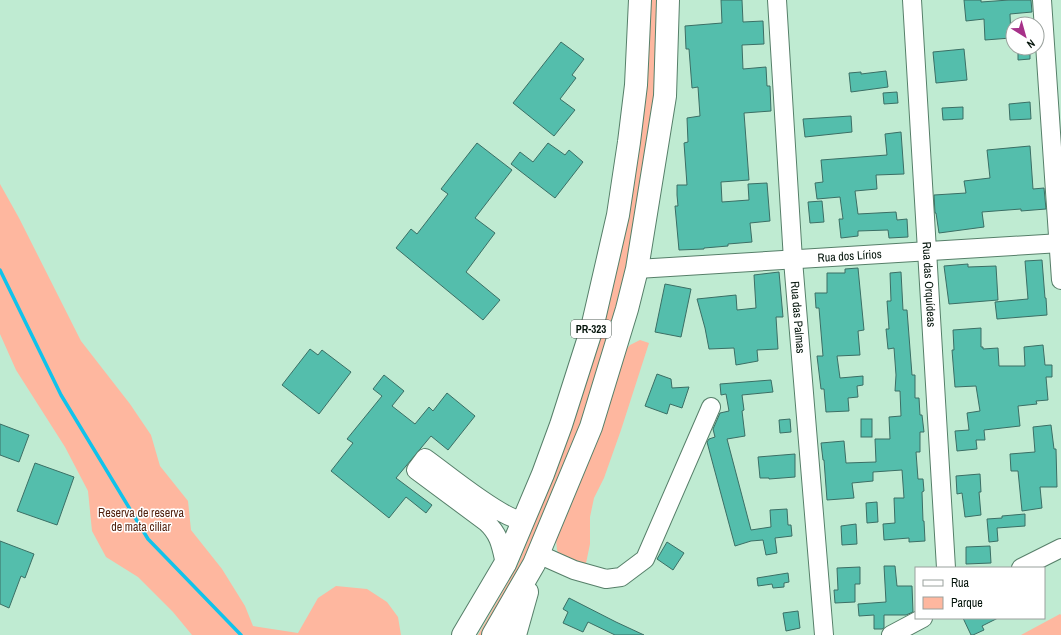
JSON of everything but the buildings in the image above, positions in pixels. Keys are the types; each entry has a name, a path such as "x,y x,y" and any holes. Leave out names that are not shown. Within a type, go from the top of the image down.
{"highway":[{"name":"PR-323","path":"463,635 505,564 544,474 592,328 618,215 631,128 636,85 640,0"},
{"name":"PR-323","path":"493,635 536,559 591,427 627,309 637,269 665,96 668,0"},
{"path":"515,635 536,559"},
{"path":"472,635 505,564"}],"street":[{"name":"Rua das Palmas","path":"777,0 793,260 824,635"},
{"name":"Rua das Orquídeas","path":"912,0 946,567"},
{"path":"1042,0 1060,244 1061,280"},
{"name":"Rua dos Lírios","path":"637,269 1060,244"},
{"path":"536,559 606,579 621,577 645,559 711,407"},
{"path":"505,564 501,545 495,531 486,522 416,470 425,458 497,510 514,519 523,520"},
{"path":"1023,567 1061,548"},
{"path":"891,635 921,619"}],"green space":[{"path":"648,0 660,0 654,113 621,296 605,357 539,536 485,635 478,635 518,565 555,467 593,350"},
{"name":"Reserva de reserva de mata ciliar","path":"0,184 19,218 81,341 130,404 151,435 160,466 188,501 191,530 222,569 245,606 253,626 298,633 318,598 336,586 367,589 387,602 398,617 401,635 192,635 173,612 138,577 106,557 92,531 88,491 65,447 16,370 0,334"},
{"path":"640,340 649,343 604,478 594,498 590,517 590,544 585,568 559,555 556,539 622,354 630,345"},
{"path":"1060,614 1061,635 1021,635"}],"waterway":[{"path":"0,270 61,395 148,539 241,635"}]}
